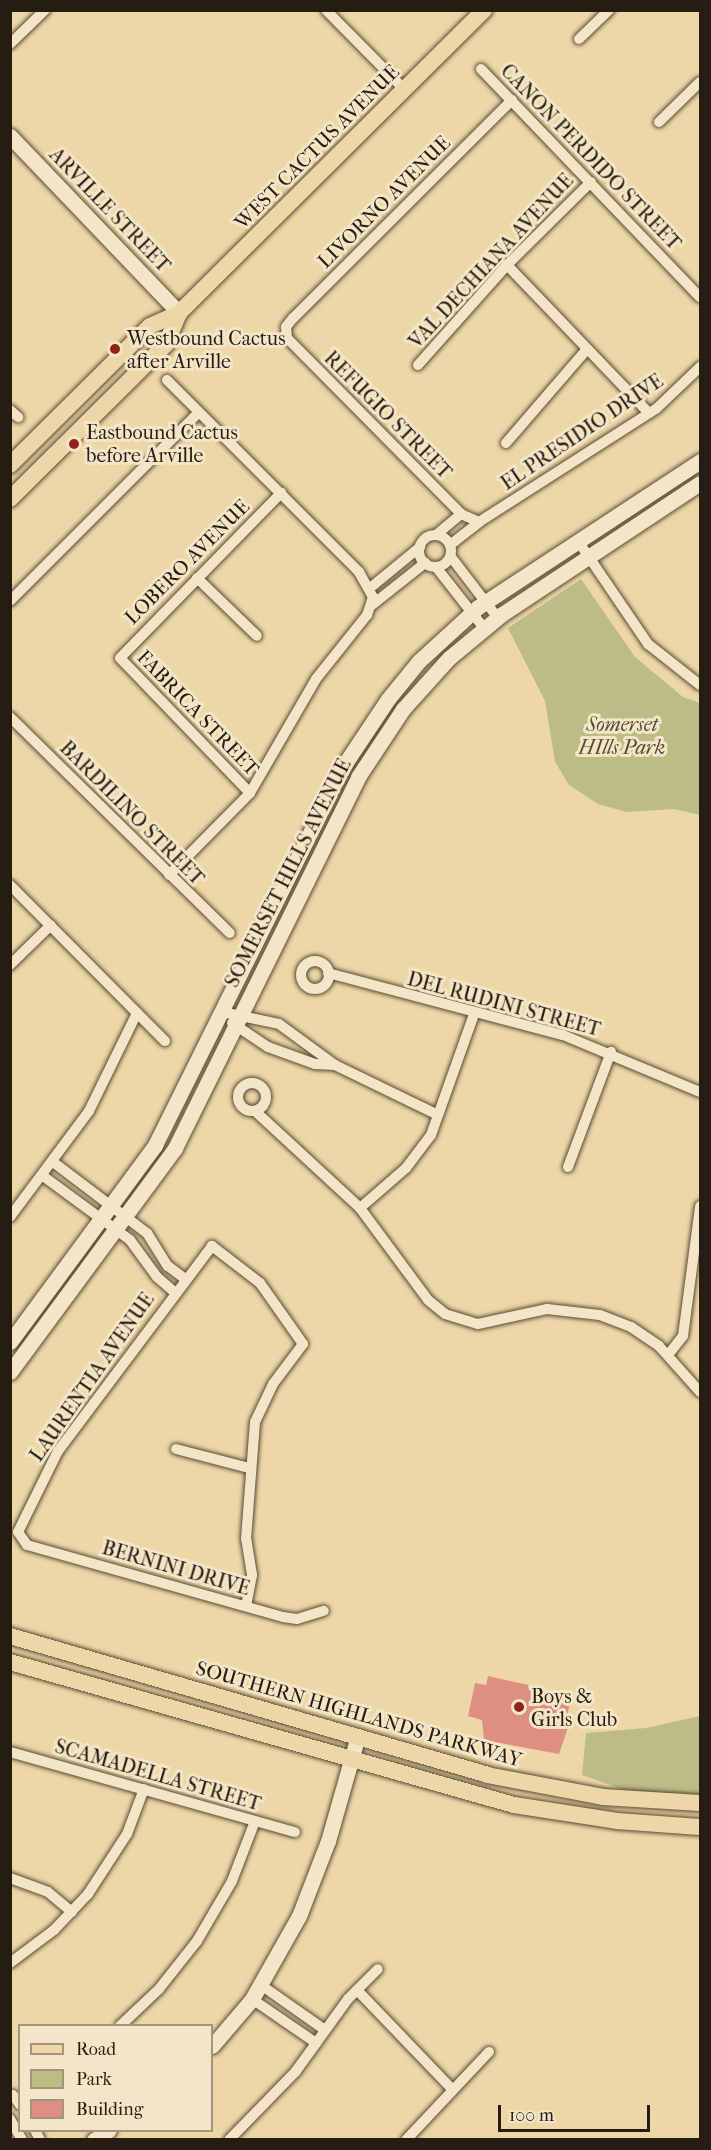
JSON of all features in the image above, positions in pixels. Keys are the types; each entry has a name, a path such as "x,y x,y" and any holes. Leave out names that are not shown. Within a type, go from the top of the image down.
{"main road":[{"name":"WEST CACTUS AVENUE","path":"10,465 150,326 179,313 484,10"},
{"name":"ARVILLE STREET","path":"10,136 179,313"},
{"name":"WEST CACTUS AVENUE","path":"10,499 166,344 179,313"},
{"name":"SOMERSET HILLS AVENUE","path":"10,1342 113,1207 168,1120 357,742 419,661 485,602 700,461"},
{"name":"SOMERSET HILLS AVENUE","path":"11,1370 127,1217 175,1148 370,757 423,684 497,617 700,483"},
{"name":"SOUTHERN HIGHLANDS PARKWAY","path":"10,1636 550,1790 700,1803"},
{"path":"10,1662 351,1762 548,1812 700,1827"},
{"path":"213,2045 252,1999 282,1952 316,1877 358,1736"}],"street":[{"path":"10,45 45,10"},
{"path":"326,10 405,90"},
{"path":"579,39 609,10"},
{"name":"CANON PERDIDO STREET","path":"481,69 700,297"},
{"path":"658,122 700,82"},
{"name":"LIVORNO AVENUE","path":"285,331 512,100"},
{"name":"VAL DECHIANA AVENUE","path":"418,365 507,265 591,182"},
{"path":"507,265 649,413"},
{"name":"REFUGIO STREET","path":"285,331 292,345 470,518"},
{"path":"506,443 587,349"},
{"name":"EL PRESIDIO DRIVE","path":"420,547 436,535 470,518 649,413 700,367"},
{"path":"167,380 281,494 372,597"},
{"path":"10,601 199,412"},
{"name":"LOBERO AVENUE","path":"120,658 281,494"},
{"name":"EL PRESIDIO DRIVE","path":"450,545 470,518"},
{"path":"436,535 450,545 450,557 497,617"},
{"path":"578,541 648,644 671,666 700,685"},
{"path":"169,875 250,793 316,679 372,597 420,547 431,565 484,628"},
{"path":"372,597 450,557"},
{"path":"197,578 257,636"},
{"name":"FABRICA STREET","path":"120,658 250,793"},
{"name":"BARDILINO STREET","path":"10,717 230,933"},
{"path":"10,885 165,1041"},
{"path":"10,965 51,925"},
{"name":"DEL RUDINI STREET","path":"328,973 474,1014 563,1035 611,1052 700,1092"},
{"path":"222,1012 238,1019 279,1024 335,1065 438,1115"},
{"path":"10,1217 43,1176 88,1111 137,1013"},
{"path":"360,1208 415,1159 438,1115 474,1014"},
{"path":"238,1019 268,1047 315,1064 335,1065"},
{"path":"568,1167 611,1052"},
{"path":"255,1111 360,1208 428,1300 455,1319 478,1324 531,1311 585,1311 631,1327 668,1355 700,1392"},
{"path":"52,1162 147,1233 168,1266 184,1278"},
{"path":"43,1176 135,1244 157,1277 174,1292"},
{"path":"668,1355 683,1336 700,1206"},
{"name":"LAURENTIA AVENUE","path":"20,1539 20,1526 58,1451 184,1278 212,1246 260,1282 303,1344 262,1403 249,1468"},
{"path":"176,1449 249,1468 246,1539 252,1575 246,1606"},
{"name":"BERNINI DRIVE","path":"20,1539 27,1545 297,1619 324,1611"},
{"name":"SCAMADELLA STREET","path":"10,1752 295,1832"},
{"path":"10,1963 72,1912 115,1855 144,1789"},
{"path":"121,2024 173,1973 197,1941 232,1881 255,1821"},
{"path":"10,1878 48,1892 72,1912"},
{"path":"229,2139 260,2111 357,1990 378,1969"},
{"path":"261,1985 325,2030"},
{"path":"357,1990 451,2088"},
{"path":"252,1999 316,2043"},
{"path":"406,2139 451,2088 489,2052"},
{"path":"10,2120 22,2139"}],"green space":[{"name":"Somerset HIlls Park","path":"581,579 635,657 683,697 700,703 700,815 674,809 627,812 598,804 569,785 555,762 545,701 508,628"},
{"path":"700,1716 700,1800 647,1798 582,1775 586,1733 646,1728"}],"building":[{"name":"Boys & Girls Club","path":"488,1676 533,1686 531,1695 571,1698 566,1721 570,1722 559,1754 484,1740 482,1720 468,1716 475,1683 486,1685"}],"place":[{"name":"Westbound Cactus after Arville","path":"115,349"},
{"name":"Eastbound Cactus before Arville","path":"74,444"},
{"name":"Boys & Girls Club","path":"519,1707"}]}
